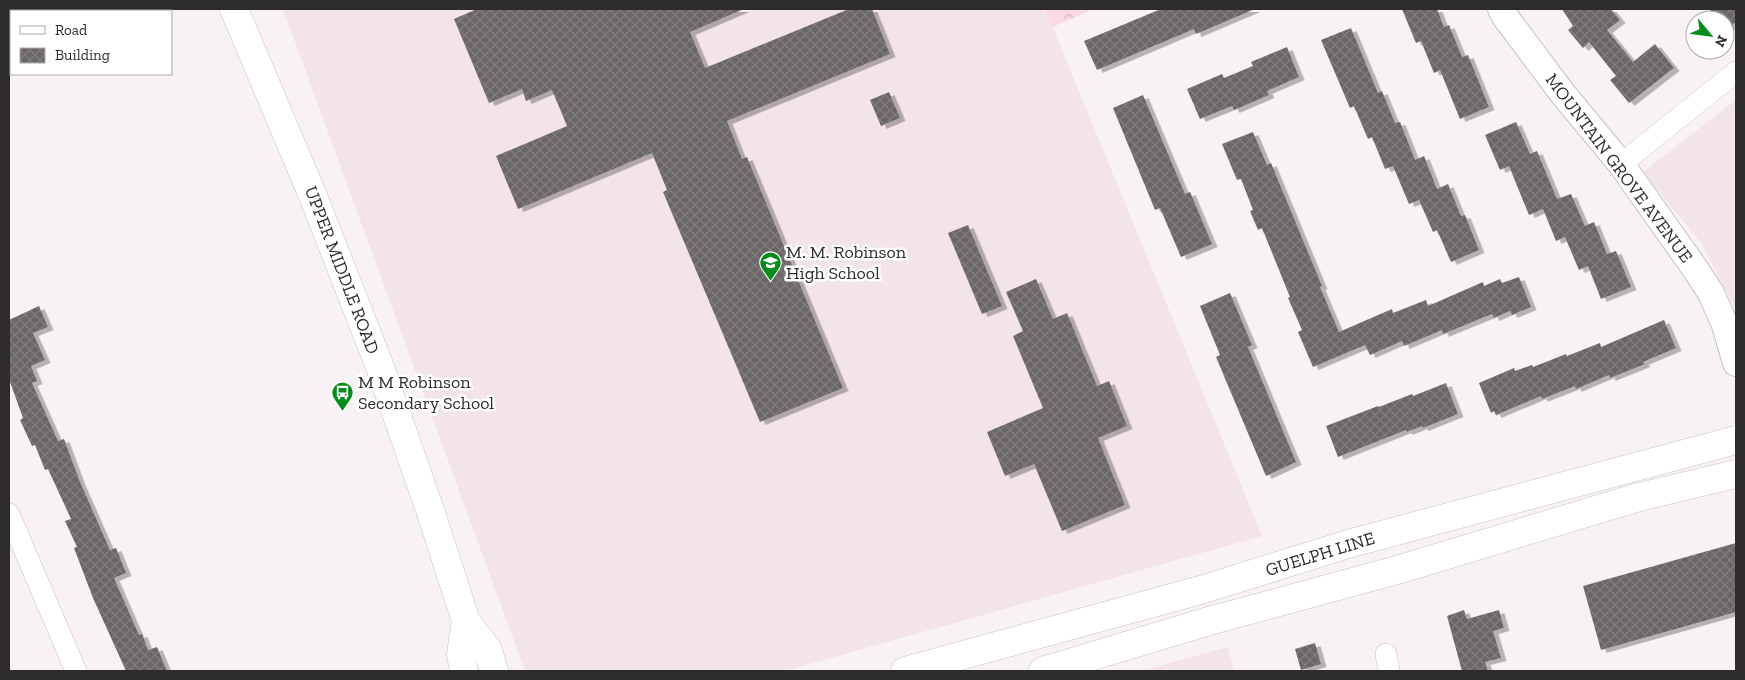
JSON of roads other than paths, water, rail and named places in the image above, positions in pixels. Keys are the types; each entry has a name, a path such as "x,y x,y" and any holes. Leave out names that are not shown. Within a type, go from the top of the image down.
{"main road":[{"name":"UPPER MIDDLE ROAD","path":"234,9 313,196 380,367 429,507 466,621 488,650 494,671"},
{"name":"GUELPH LINE","path":"905,671 1195,592 1358,542 1736,440"},
{"name":"GUELPH LINE","path":"1042,671 1209,621 1397,570 1639,497 1736,474"},
{"path":"1256,573 1266,606"},
{"name":"UPPER MIDDLE ROAD","path":"464,671 461,654 466,621"}],"street":[{"name":"MOUNTAIN GROVE AVENUE","path":"1501,9 1563,94 1621,164 1696,270 1711,293 1725,325 1736,362"},
{"path":"1621,164 1736,72"},
{"path":"9,514 76,671"}],"place":[{"name":"M. M. Robinson High School","path":"770,281"},
{"name":"M M Robinson Secondary School","path":"342,411"}]}
